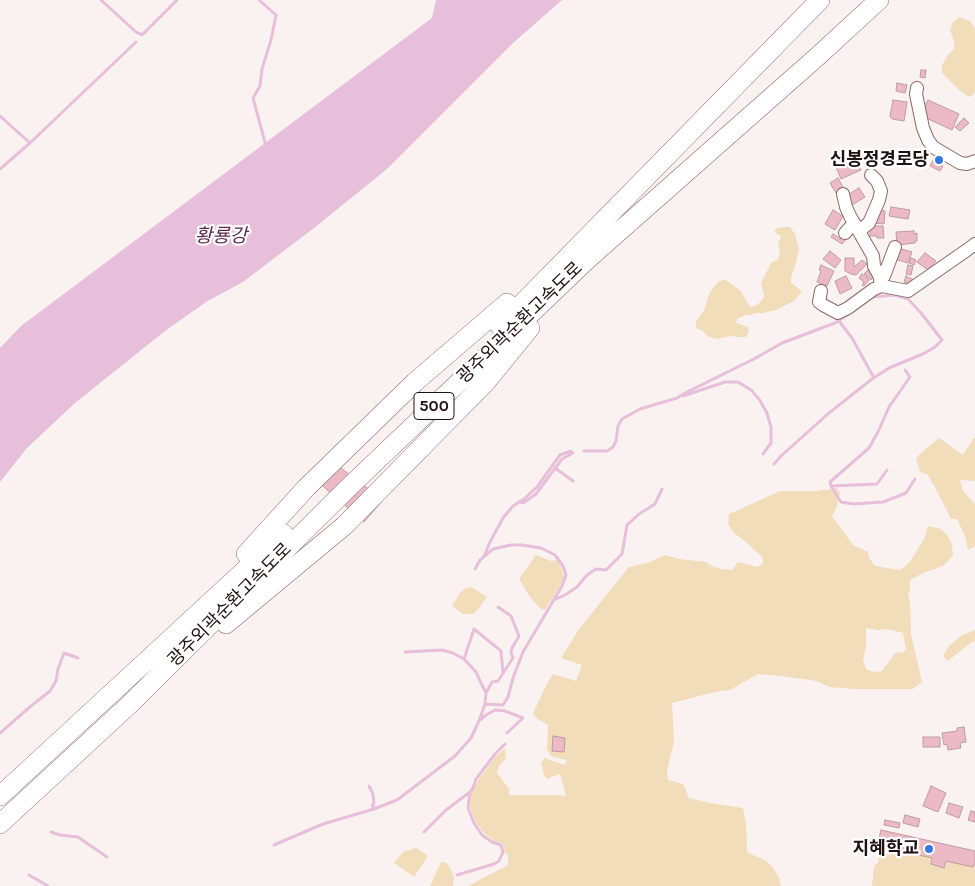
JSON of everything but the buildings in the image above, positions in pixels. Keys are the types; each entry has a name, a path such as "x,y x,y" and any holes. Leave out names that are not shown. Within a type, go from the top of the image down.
{"highway":[{"name":"광주외곽순환고속도로","path":"0,796 340,482 495,331 820,0"},
{"name":"광주외곽순환고속도로","path":"0,824 129,705 347,488 588,259 879,0"}],"street":[{"path":"917,88 916,94 923,128 928,140 933,146 960,163 967,164 975,161"},
{"path":"845,233 869,223 881,191 872,175"},
{"path":"843,194 846,207 873,256"},
{"path":"877,242 873,256 874,266 881,283"},
{"path":"881,283 908,291 975,244"},
{"path":"821,292 819,302 823,305 838,313 848,308 881,283 895,247"}],"shaded area":[{"path":"959,17 970,21 975,29 975,89 974,94 969,97 942,73 942,65 954,49 954,41 950,30 953,22"},
{"path":"790,227 795,234 799,249 791,283 802,291 794,301 776,310 745,315 737,319 736,323 748,327 749,331 746,337 730,336 717,339 707,336 703,331 696,328 696,322 704,310 710,292 718,282 724,279 741,291 751,307 757,305 762,300 764,296 761,283 771,263 778,259 780,251 778,245 781,236 774,232 777,228"},
{"path":"975,436 975,481 960,480 963,491 975,504 975,546 968,550 965,536 957,519 951,519 927,474 920,472 916,458 939,438 963,455"},
{"path":"837,488 840,493 832,516 853,545 868,552 869,558 875,566 900,570 909,563 924,539 928,526 941,529 948,536 952,545 953,556 943,566 910,580 908,594 911,634 922,682 913,689 829,687 817,681 758,674 730,690 672,703 674,742 667,771 668,780 683,784 689,798 743,808 746,824 747,852 766,861 773,867 781,886 468,886 508,865 508,855 505,853 503,844 494,841 485,834 476,823 470,807 471,793 496,756 505,748 506,758 499,766 497,773 509,789 509,795 566,796 560,774 547,779 541,764 544,758 565,765 566,760 551,756 547,750 548,725 536,718 533,713 553,674 576,681 582,665 561,658 579,629 629,567 650,562 665,555 679,559 706,562 722,569 732,570 738,562 758,567 763,563 763,558 734,533 728,524 729,514 780,491 816,491","holes":["866,628 887,629 903,633 906,650 902,653 896,652 882,671 873,672 866,669 863,660 866,646"]},
{"path":"536,555 551,561 557,560 564,577 545,610 541,609 530,597 519,579"},
{"path":"471,587 487,597 474,614 463,614 452,606 460,593 466,588"},
{"path":"975,630 975,642 973,641 948,661 943,656 949,646 962,635"},
{"path":"415,847 428,856 414,877 394,863 404,851"},
{"path":"884,847 932,858 931,864 944,867 946,861 973,867 975,864 975,886 872,886 874,866 878,863 880,851"},
{"path":"441,862 447,863 450,868 454,878 453,886 430,886"}],"water":[{"name":"황룡강","path":"436,0 562,0 512,44 387,169 243,282 206,302 165,331 75,403 27,448 0,482 0,348 21,326 432,18"}],"waterway":[{"path":"101,0 136,32 143,34"},
{"path":"142,35 177,0"},
{"path":"259,0 276,15 262,69 260,86 253,98 266,146"},
{"path":"0,169 136,42"},
{"path":"0,116 30,143"},
{"path":"774,464 829,413 872,379 889,368 925,353 942,340 908,299 894,295 872,297"},
{"path":"677,398 782,343 835,323 849,314"},
{"path":"839,321 852,338 874,378"},
{"path":"887,470 877,484 831,486 830,482 869,448 889,407 910,377 905,370"},
{"path":"683,396 725,382 738,382 751,390 767,413 771,427 771,443 763,454"},
{"path":"584,451 607,451 613,447 616,441 618,426 622,419 640,409 677,398"},
{"path":"484,556 503,518 513,506 537,487 560,455 571,451"},
{"path":"519,502 523,503 536,494 562,459 573,453"},
{"path":"555,468 573,481"},
{"path":"831,486 841,502 853,504 883,502 906,493 915,479"},
{"path":"556,599 577,587 587,575 596,569 606,570 622,554 627,525 639,514 655,504 662,489"},
{"path":"274,845 323,824 397,800 455,756 471,738 485,704 503,705 508,697 523,652 562,586 566,575 563,566 555,555 541,548 522,545 511,545 493,549 480,560 475,569"},
{"path":"486,693 492,682 498,681 513,658 512,648 519,636 511,616 498,607"},
{"path":"464,659 474,629 501,651 503,672"},
{"path":"405,652 442,650 464,659 476,672 486,693 485,704"},
{"path":"0,733 50,691 56,681 64,653 78,658"},
{"path":"480,720 495,710 505,711 523,718 507,733"},
{"path":"424,832 446,810 470,792 476,779 505,744"},
{"path":"369,786 373,794 374,803 372,806 376,808"},
{"path":"457,875 494,864 499,861 503,852 501,845 492,842 482,835 474,823 468,808 470,792"},
{"path":"51,832 78,837 107,857"},
{"path":"29,875 48,886"}],"place":[{"name":"신봉정경로당","path":"939,160"},
{"name":"지혜학교","path":"929,849"}]}
